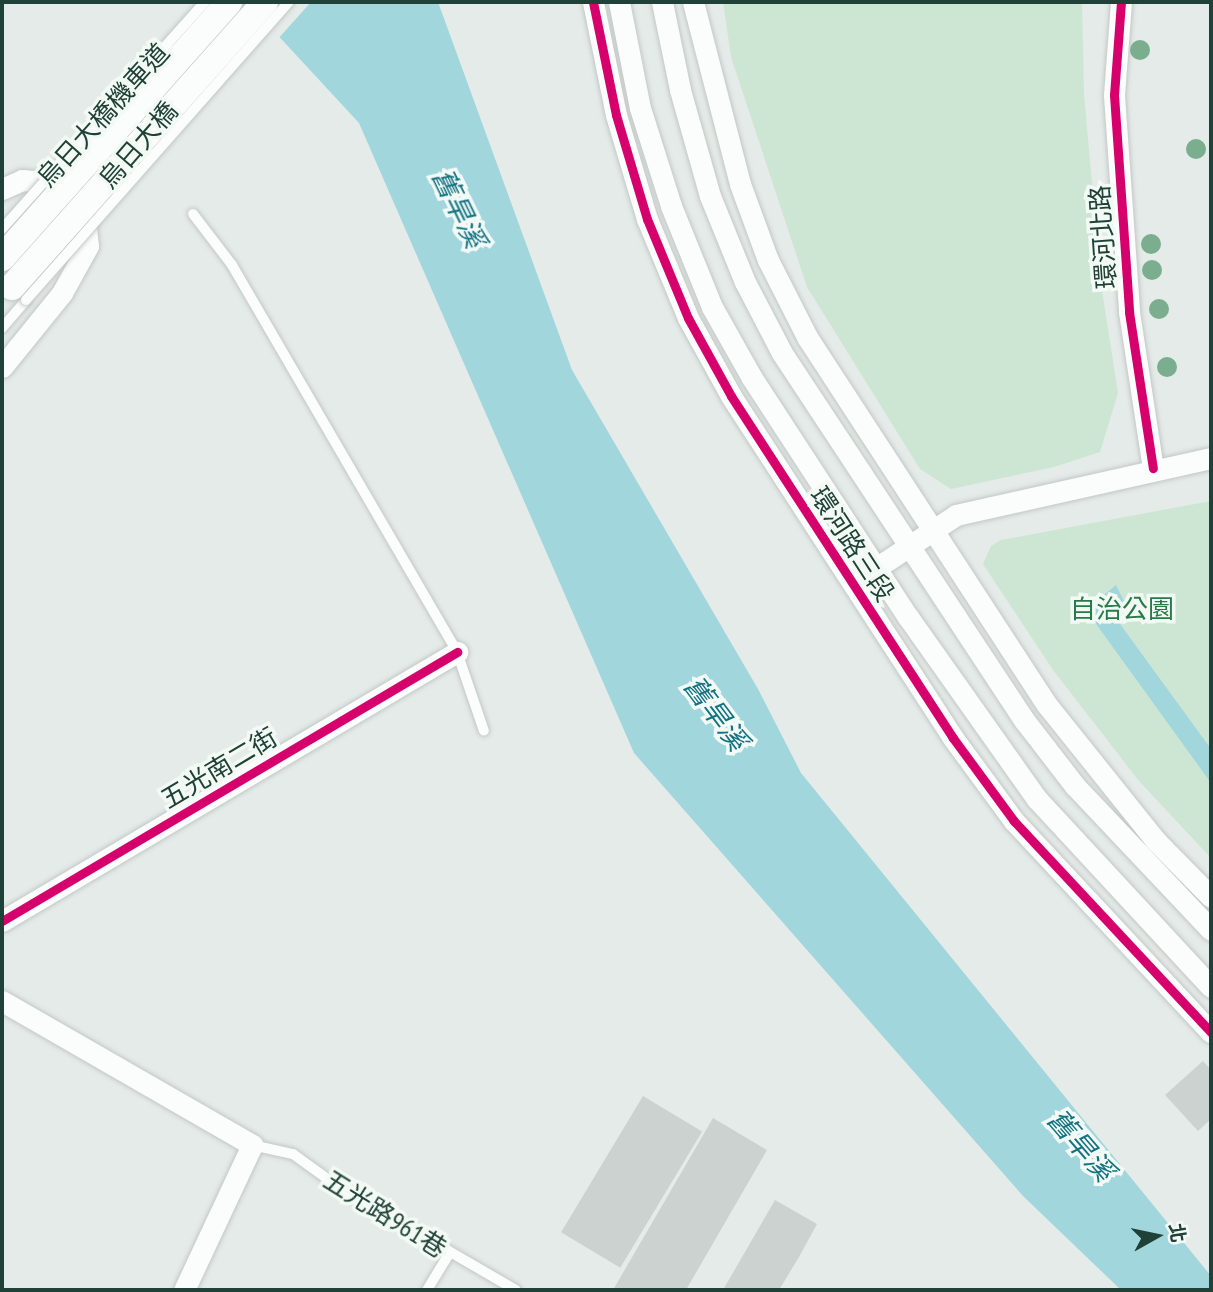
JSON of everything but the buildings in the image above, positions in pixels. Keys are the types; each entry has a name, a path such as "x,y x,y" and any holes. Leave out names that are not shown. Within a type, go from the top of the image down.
{"street":[{"name":"烏日大橋","path":"2,258 229,2"},
{"name":"烏日大橋","path":"12,287 265,2"},
{"name":"環河路三段","path":"593,2 616,115 647,219 688,318 731,396 953,738 1014,821 1211,1032"},
{"name":"環河路三段","path":"619,2 644,120 671,206 712,307 752,378 875,568 1037,799 1211,987"},
{"name":"環河路三段","path":"662,2 680,90 710,196 745,282 782,353 908,547 1074,786 1211,930"},
{"path":"693,2 740,184 768,260 807,337 935,528 1047,705 1156,841 1211,897"},
{"name":"環河北路","path":"1121,2 1114,95 1129,312 1153,468"},
{"path":"2,190 22,180 45,182 69,194 85,218 88,246 62,293 2,367"},
{"path":"853,583 935,528 976,509 1153,468 1211,458"},
{"name":"五光南二街","path":"2,921 457,652"},
{"path":"2,1001 253,1145 184,1290"}],"lane":[{"name":"烏日大橋機車道","path":"2,229 205,2"},
{"path":"2,328 289,2"},
{"path":"193,214 232,265 457,652 484,731"},
{"name":"五光路961巷","path":"253,1145 293,1154 340,1188 449,1254 516,1290"},
{"path":"427,1290 449,1254"}],"green space":[{"path":"723,2 1082,2 1084,94 1101,284 1118,393 1100,452 1054,467 951,489 920,469 807,287 731,57"},
{"name":"自治公園","path":"1211,501 1211,858 1139,781 1053,670 983,564 991,546 1001,540"}],"water":[{"name":"舊旱溪","path":"247,2 438,2 572,370 758,689 801,773 1211,1276 1211,1290 1121,1290 1023,1196 634,753 359,123"},
{"path":"1116,585 1124,601 1112,613 1211,749 1211,783 1086,610"}],"pier":[{"path":"244,2 311,2 277,40"}],"cycle path":[{"path":"593,2 616,115 647,219 688,318 731,396 953,738 1014,821 1211,1032"},
{"path":"1121,2 1114,95 1129,312 1153,468"},
{"path":"2,921 457,652"}]}
